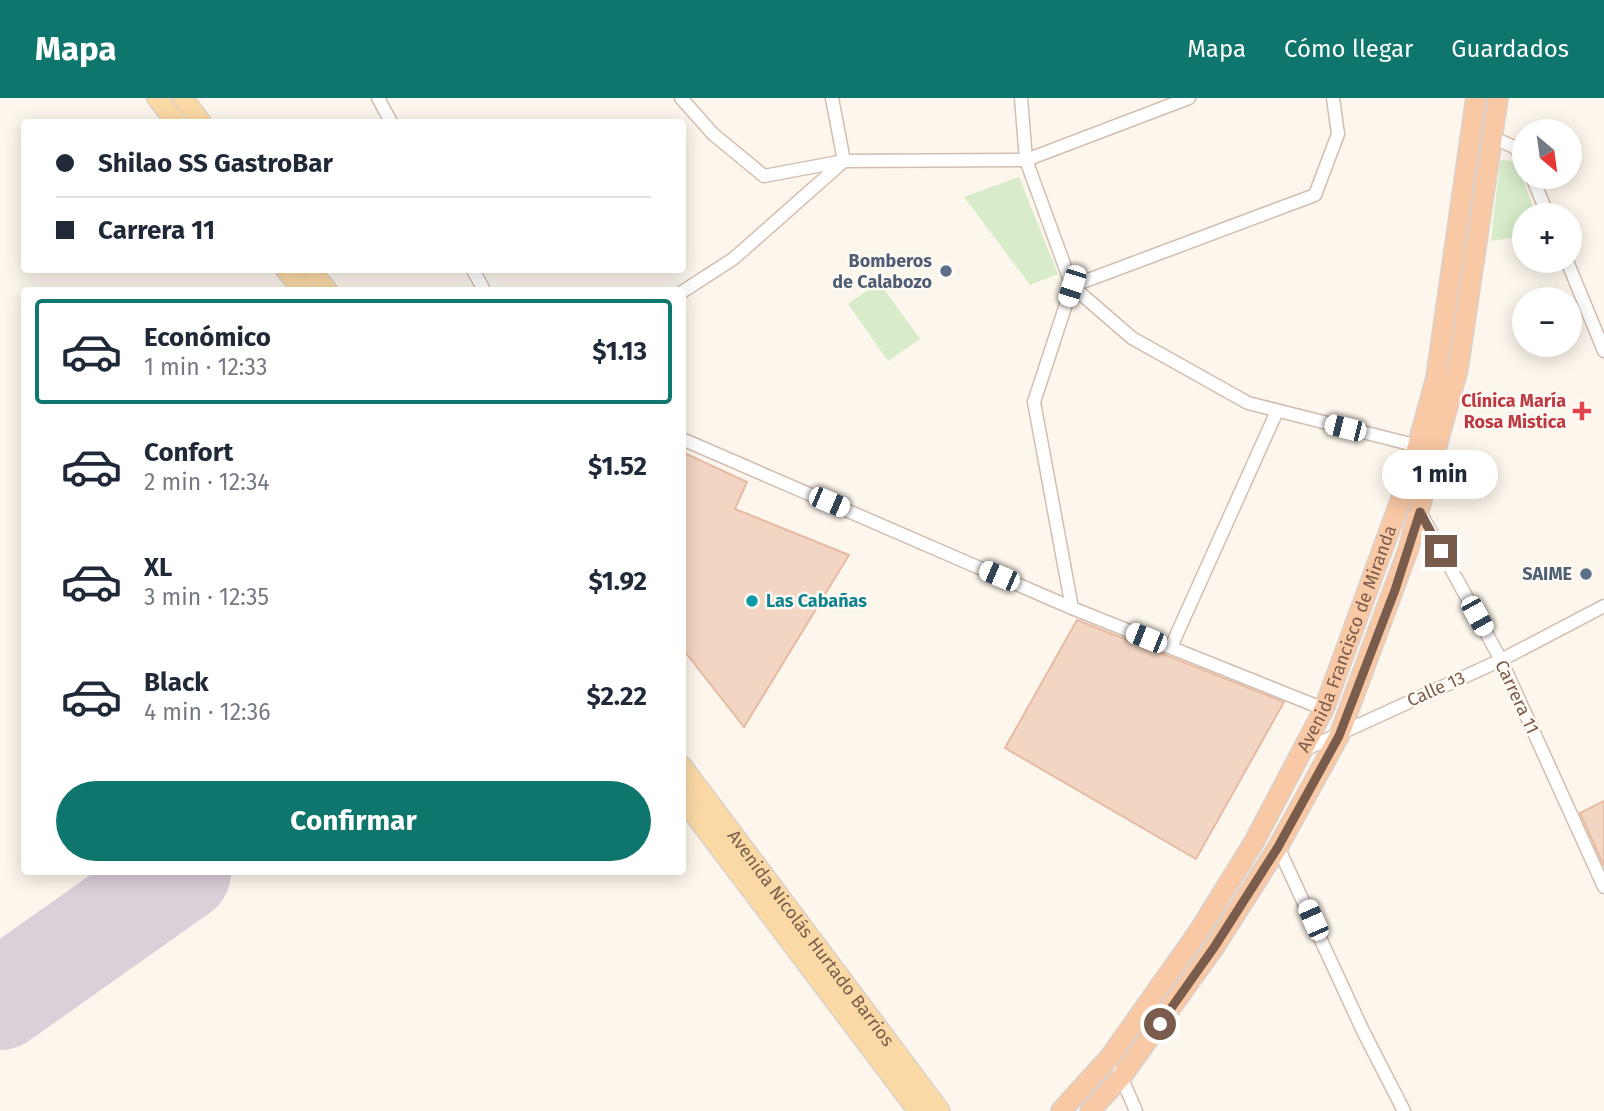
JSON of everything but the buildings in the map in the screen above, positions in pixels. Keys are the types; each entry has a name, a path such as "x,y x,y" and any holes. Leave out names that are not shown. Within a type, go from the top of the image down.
{"highway":[{"name":"Avenida Francisco de Miranda","path":"1090,1111 1122,1076 1215,946 1278,847 1339,736 1395,590 1420,512 1418,446 1436,378 1476,98"},
{"name":"Avenida Francisco de Miranda","path":"1060,1111 1110,1057 1199,931 1304,750 1324,709 1418,480 1458,369 1498,98"},
{"path":"1471,136 1494,138"}],"main road":[{"path":"157,98 174,119"},
{"path":"183,98 199,119"},
{"path":"288,273 300,287"},
{"path":"313,273 325,287"},
{"name":"Avenida Nicolás Hurtado Barrios","path":"686,771 940,1111"},
{"name":"Avenida Nicolás Hurtado Barrios","path":"686,803 918,1111"}],"street":[{"path":"378,98 389,119"},
{"path":"681,98 713,134 764,176 844,161 1026,160 1188,98"},
{"path":"832,98 844,161"},
{"path":"1021,98 1026,160 1072,286 1132,338 1248,404 1418,446"},
{"path":"1072,286 1315,195 1338,134 1333,98"},
{"path":"1494,138 1512,146"},
{"path":"686,289 733,259 844,161"},
{"path":"1572,273 1604,351"},
{"path":"1072,286 1034,402 1072,608"},
{"path":"1171,648 1277,411"},
{"path":"686,441 1072,608 1324,709"},
{"name":"Carrera 11","path":"1420,512 1501,660 1604,887"},
{"name":"Calle 13","path":"1304,750 1501,660 1604,606"},
{"path":"1278,847 1363,1031 1404,1111"},
{"path":"1110,1057 1122,1076 1136,1111"}],"green space":[{"path":"1500,160 1512,161 1512,189 1526,189 1532,203 1512,203 1512,238 1491,241"},
{"path":"1019,177 1058,274 1030,285 964,197"},
{"path":"879,282 920,339 888,361 848,304"}],"runway":[{"path":"0,1000 177,875"}],"place":[{"name":"Bomberos de Calabozo","path":"946,271"},
{"name":"Clínica María Rosa Mistica","path":"1582,411"},
{"name":"SAIME","path":"1586,574"},
{"name":"Las Cabañas","path":"752,601"}],"route":[{"path":"1160,1024 1215,946 1278,847 1339,736 1395,590 1420,512 1441,551"}]}
